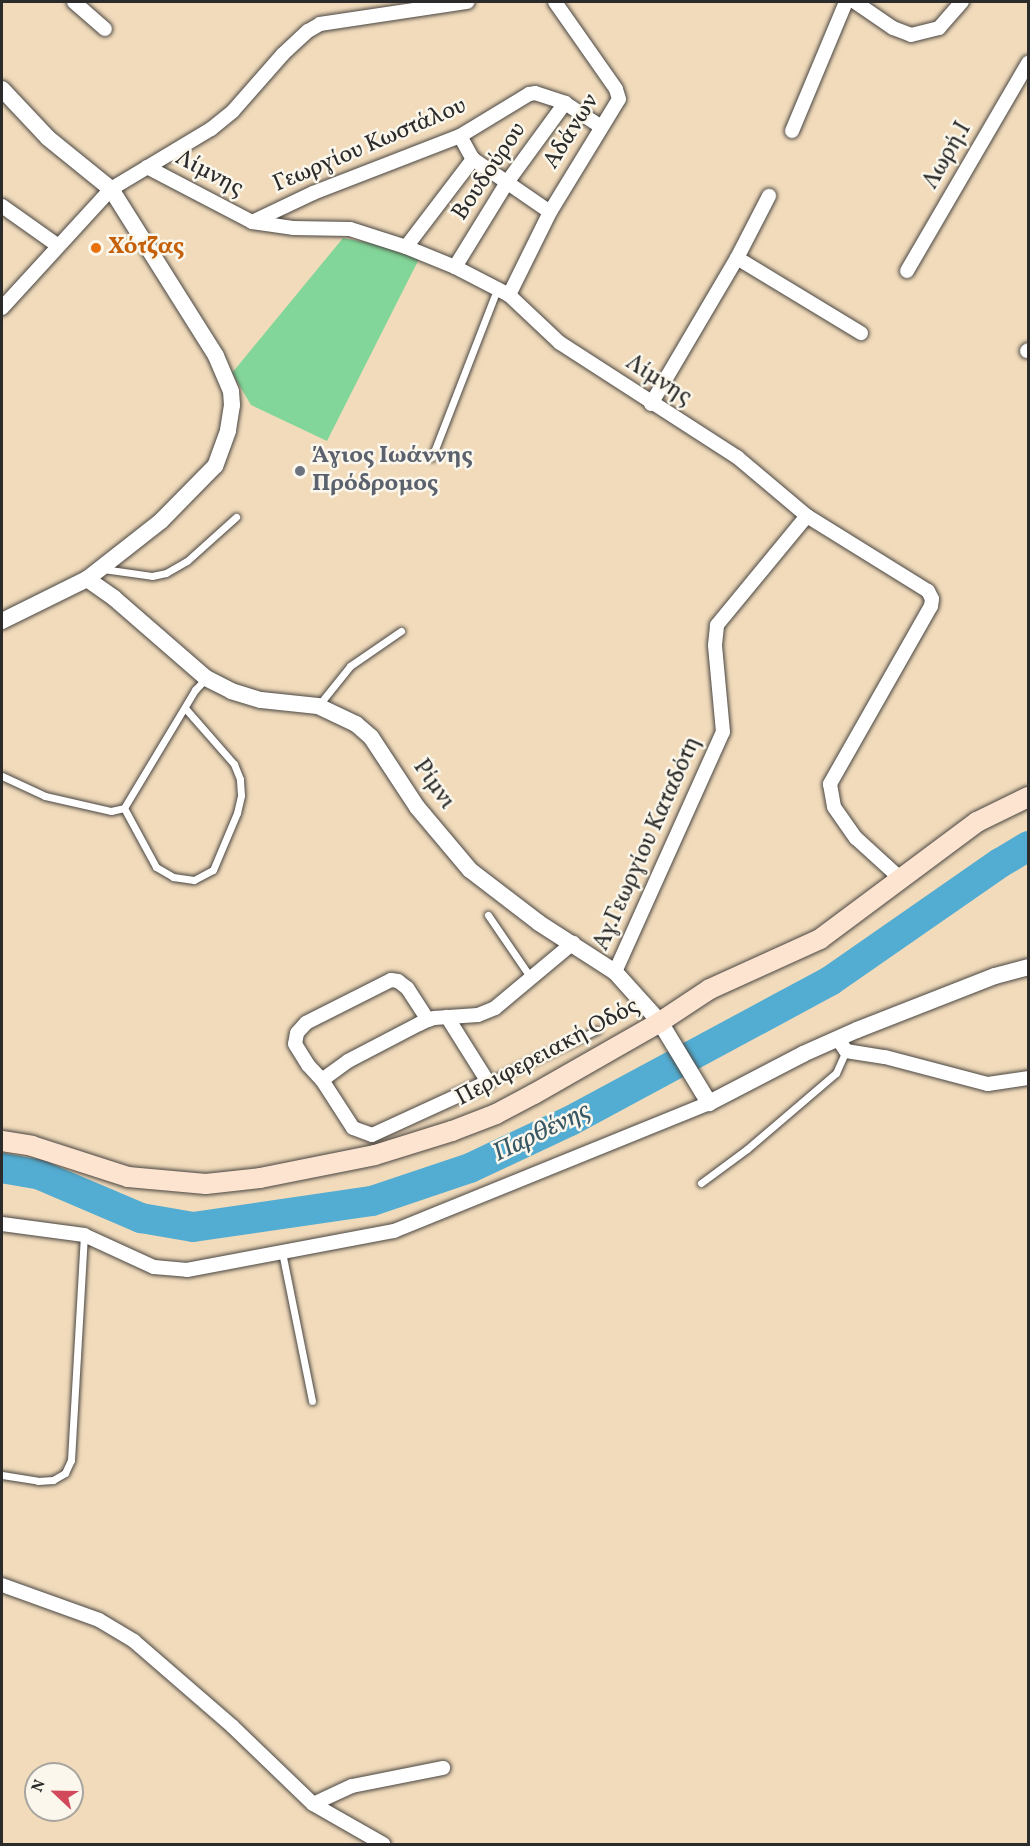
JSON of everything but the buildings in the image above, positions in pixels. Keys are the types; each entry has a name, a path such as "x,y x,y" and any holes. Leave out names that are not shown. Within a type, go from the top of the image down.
{"main road":[{"name":"Περιφερειακή Οδός","path":"2,1141 32,1146 105,1170 153,1181 207,1184 260,1178 375,1155 496,1114 660,1022 710,988 820,939 977,822 1029,797"}],"street":[{"path":"74,2 105,29"},
{"path":"2,308 57,245 111,189 211,129 232,111 282,54 308,30 320,24 432,4 467,2"},
{"name":"Αδάνων","path":"503,292 600,126 616,106 619,95 555,2"},
{"path":"792,131 846,2"},
{"path":"855,2 893,28 911,35 939,28 962,2"},
{"name":"Λωρή.Ι","path":"907,271 1029,63"},
{"path":"2,89 48,138 111,189 216,356 231,391 232,405 225,443 208,475 160,521 87,579 2,621"},
{"name":"Γεωργίου Κωστάλου","path":"252,222 313,193 460,136 528,94 535,93 565,103 600,126"},
{"name":"Βουδούρου","path":"455,267 508,181 565,103"},
{"path":"460,136 473,159 550,212"},
{"path":"406,247 473,159"},
{"name":"Λίμνης","path":"147,167 252,222 294,228 350,229 406,247 455,267 503,292 560,343 736,457 807,516 912,579 927,591 932,599 921,624 830,784 834,807 856,838 901,879"},
{"path":"651,404 737,258 769,196"},
{"path":"2,206 57,245"},
{"path":"737,258 861,333"},
{"name":"Αγ.Γεωργίου Καταδότη","path":"615,972 723,732 715,645 717,625 807,516"},
{"name":"Ρίμνι","path":"87,579 122,604 206,678 231,691 254,698 318,706 356,724 371,737 417,807 470,870 539,922 615,972 660,1022 709,1102"},
{"path":"322,1080 348,1061 428,1020 478,1015 495,1008 573,943"},
{"path":"2,1224 84,1235 154,1267 187,1270 394,1231 709,1102 994,976 1029,968"},
{"path":"428,1020 407,988 398,981 391,980 306,1023 297,1033 295,1044 353,1128 372,1135 488,1082 447,1017"},
{"path":"842,1045 988,1084 1029,1078"},
{"path":"2,1585 99,1620 134,1641 232,1726 314,1804 383,1845"},
{"path":"314,1804 352,1786 443,1768"}],"lane":[{"path":"432,457 503,292"},
{"path":"101,568 152,576 166,573 187,561 236,517"},
{"path":"318,706 350,666 401,631"},
{"path":"2,776 45,796 111,811 124,808 206,678"},
{"path":"124,808 156,867 173,876 194,880 213,870 237,813 241,795 240,779 234,764 185,708"},
{"path":"488,915 531,978"},
{"path":"488,1082 597,1030"},
{"path":"701,1183 836,1073 842,1045"},
{"path":"2,1475 38,1481 53,1480 64,1473 71,1460 84,1235"},
{"path":"282,1252 312,1401"}],"green space":[{"path":"343,238 422,253 327,441 251,405 232,373"}],"waterway":[{"name":"Παρθένης","path":"2,1168 40,1175 141,1218 193,1227 372,1201 470,1168 570,1121 830,981 1028,846"}],"place":[{"name":"Χότζας","path":"96,248"},
{"name":"Άγιος Ιωάννης Πρόδρομος","path":"300,471"}]}
